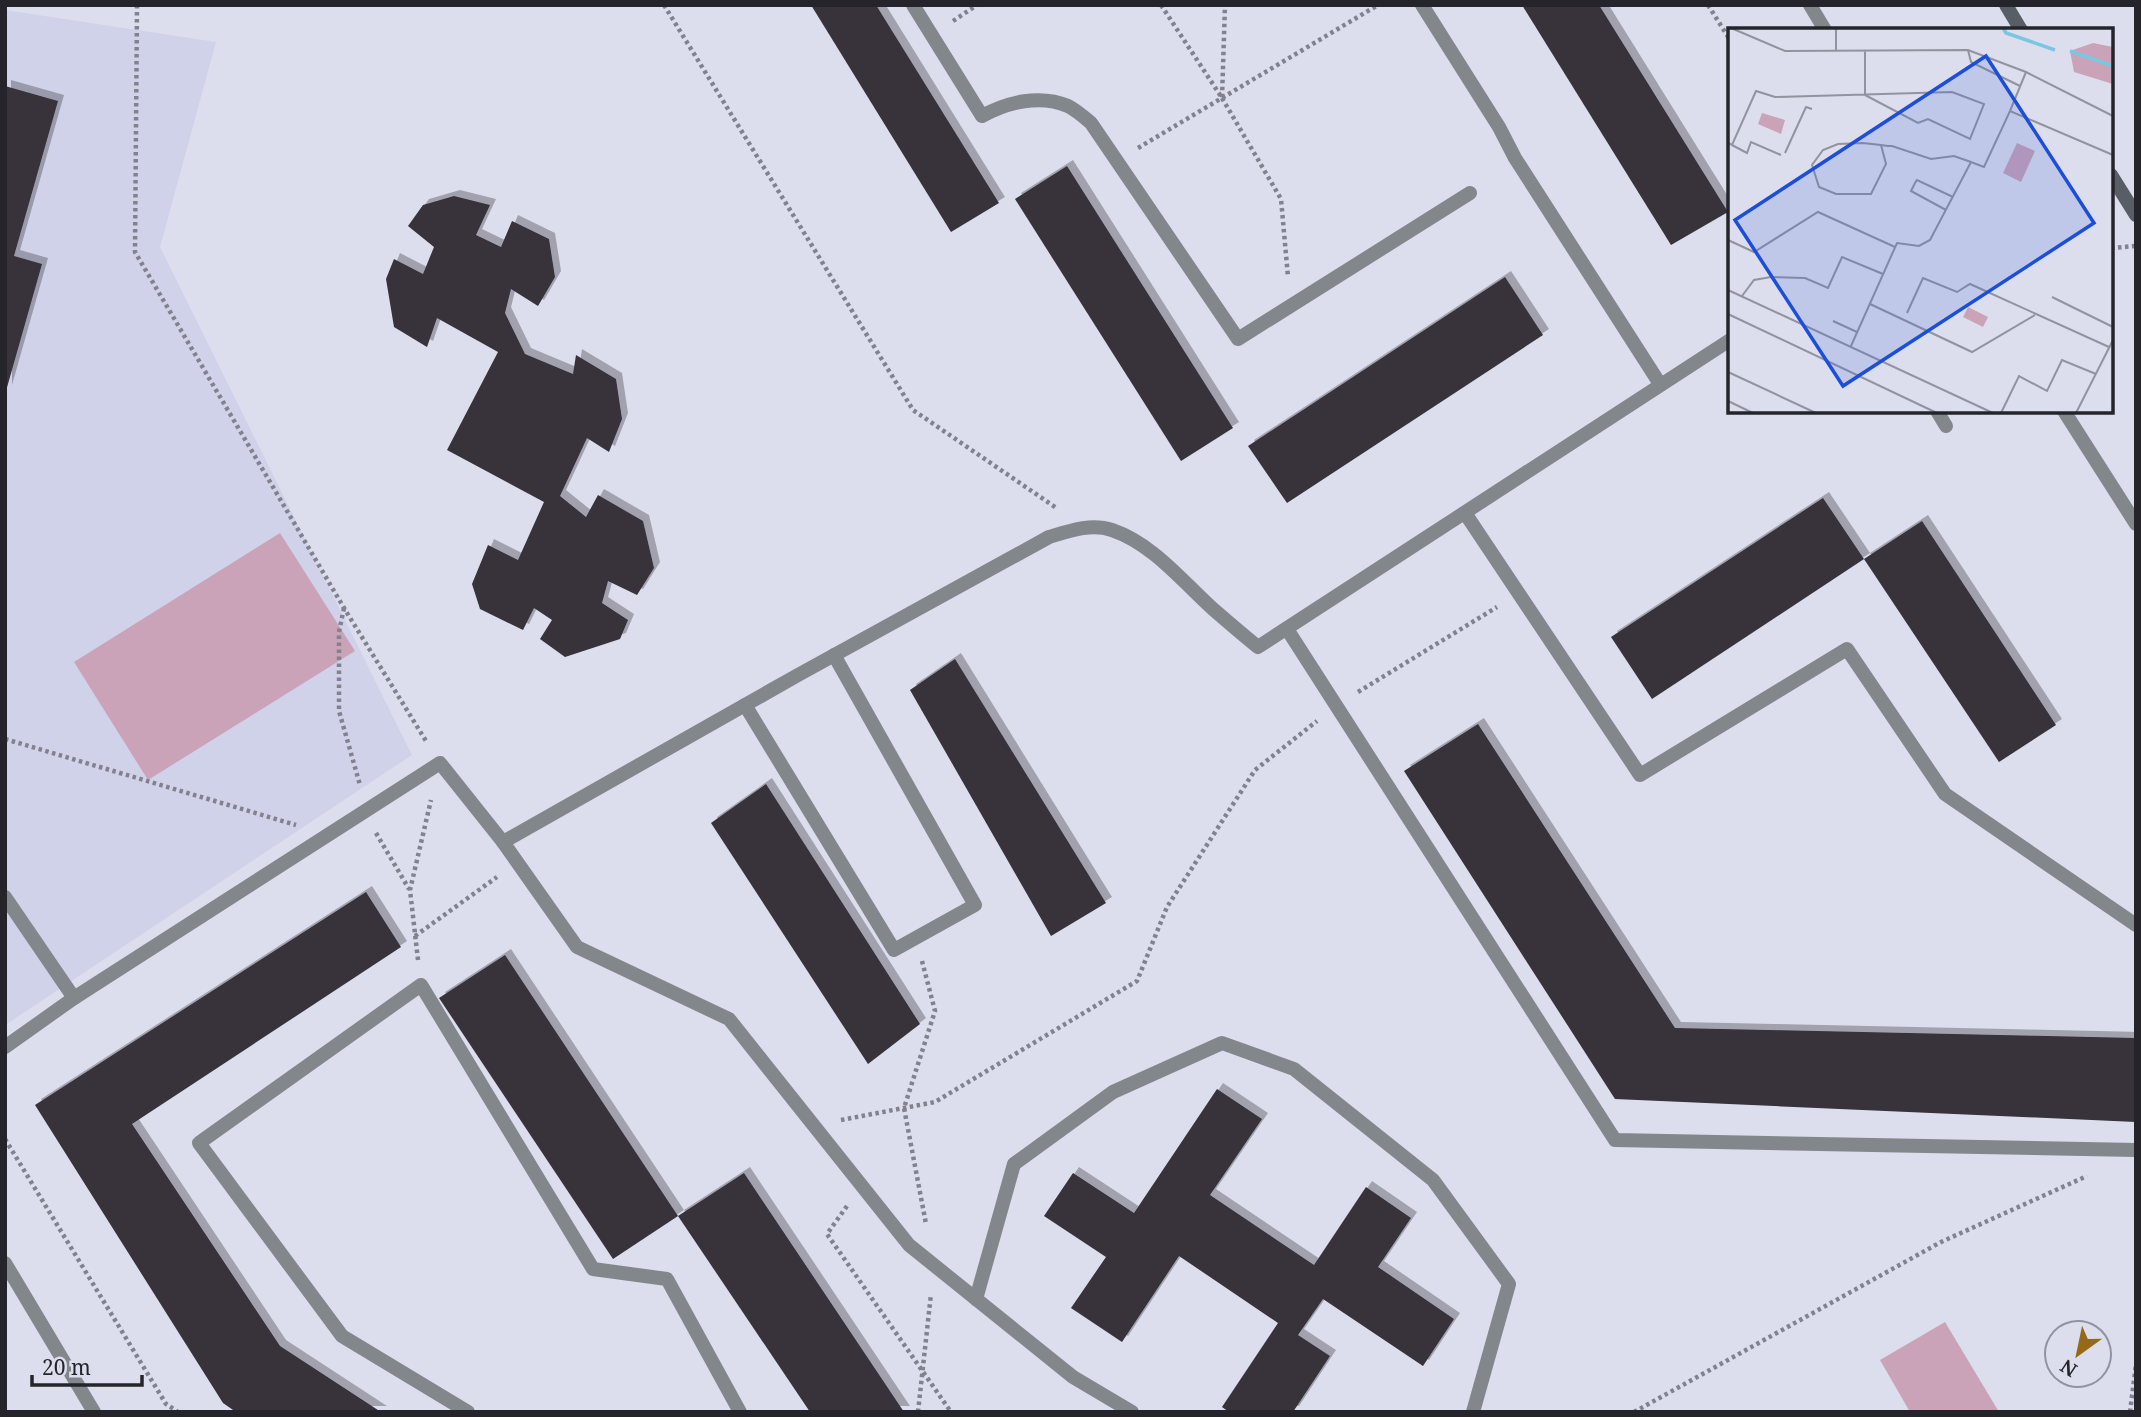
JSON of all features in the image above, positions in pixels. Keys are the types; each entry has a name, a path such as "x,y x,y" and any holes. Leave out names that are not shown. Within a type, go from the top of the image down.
{"main road":[{"path":"2006,5 2020,28"},
{"path":"2113,178 2136,215"}],"lane":[{"path":"913,5 982,116 1004,104 1042,100 1069,106 1091,123 1238,339 1470,192"},
{"path":"1422,5 1499,127 1515,158 1660,384"},
{"path":"1810,5 1824,28"},
{"path":"503,842 1049,537 1084,527 1111,530 1141,545 1258,647 1728,341"},
{"path":"1938,413 1946,426"},
{"path":"2065,413 2136,524"},
{"path":"1465,513 1640,775 1847,649 1945,793 2136,925"},
{"path":"1287,629 1615,1140 2136,1150"},
{"path":"745,705 894,950 917,938 975,905 834,655"},
{"path":"5,1047 74,998 440,763 503,842 577,947 729,1019 909,1245 1073,1377 1132,1412"},
{"path":"5,897 74,998"},
{"path":"468,1412 342,1336 199,1143 421,985 593,1269 667,1279 740,1412"},
{"path":"976,1299 1014,1164 1114,1092 1222,1043 1294,1069 1433,1180 1509,1284 1473,1412"},
{"path":"5,1263 94,1412"}],"path":[{"path":"137,5 135,252 344,608 440,763 410,890 421,985"},
{"path":"664,5 913,410 1084,527"},
{"path":"1161,5 1222,98 1281,199 1290,305"},
{"path":"1222,98 1225,5"},
{"path":"1116,160 1378,5"},
{"path":"1708,5 1728,37"},
{"path":"2113,248 2136,246"},
{"path":"814,1125 935,1102 1137,981 1167,906 1255,770 1336,705 1518,593"},
{"path":"344,608 339,632 339,711 376,833 410,890"},
{"path":"5,739 328,835 376,833"},
{"path":"415,936 517,863"},
{"path":"917,938 935,1011 904,1108 934,1265 918,1412"},
{"path":"5,1139 166,1404 178,1412"},
{"path":"1634,1412 1941,1242 2099,1171"},
{"path":"862,1185 827,1234 951,1412"},
{"path":"2130,1412 2136,1366"}],"shaded area":[{"path":"5,10 216,42 160,247 412,755 5,1025"},
{"path":"280,533 355,651 148,780 74,662"},
{"path":"1945,1322 1999,1412 1910,1412 1880,1360"}],"building":[{"path":"811,5 876,5 999,203 951,232"},
{"path":"1522,5 1599,5 1728,212 1671,245"},
{"path":"5,86 58,101 14,256 42,264 6,391"},
{"path":"1067,166 1233,428 1181,461 1015,199"},
{"path":"454,196 490,205 476,235 501,247 512,221 549,239 555,277 538,306 511,289 505,313 525,354 573,374 576,355 616,379 622,419 609,452 587,438 560,496 586,517 598,495 643,521 654,568 637,595 608,581 602,603 628,620 620,639 565,657 540,639 552,620 534,608 523,630 480,609 472,584 488,545 518,560 544,502 447,450 498,352 437,318 427,347 394,327 386,279 394,259 423,274 434,247 408,226 423,205"},
{"path":"1505,277 1543,335 1287,503 1248,446"},
{"path":"1823,498 1864,559 1652,699 1611,637"},
{"path":"1922,521 2056,725 1999,762 1864,559"},
{"path":"955,659 1106,903 1051,936 910,690"},
{"path":"1478,724 1675,1028 2136,1038 2136,1122 1615,1099 1404,771"},
{"path":"766,784 920,1024 868,1064 711,823"},
{"path":"366,892 401,947 132,1124 280,1346 381,1412 236,1412 223,1403 35,1105"},
{"path":"505,955 678,1216 613,1259 439,998"},
{"path":"1217,1089 1262,1119 1210,1195 1314,1265 1366,1187 1411,1218 1378,1267 1454,1319 1423,1366 1323,1299 1298,1335 1330,1356 1293,1412 1229,1412 1222,1407 1278,1323 1179,1256 1122,1342 1071,1308 1106,1257 1044,1216 1073,1173 1134,1213"},
{"path":"744,1173 904,1412 810,1412 678,1216"}]}
